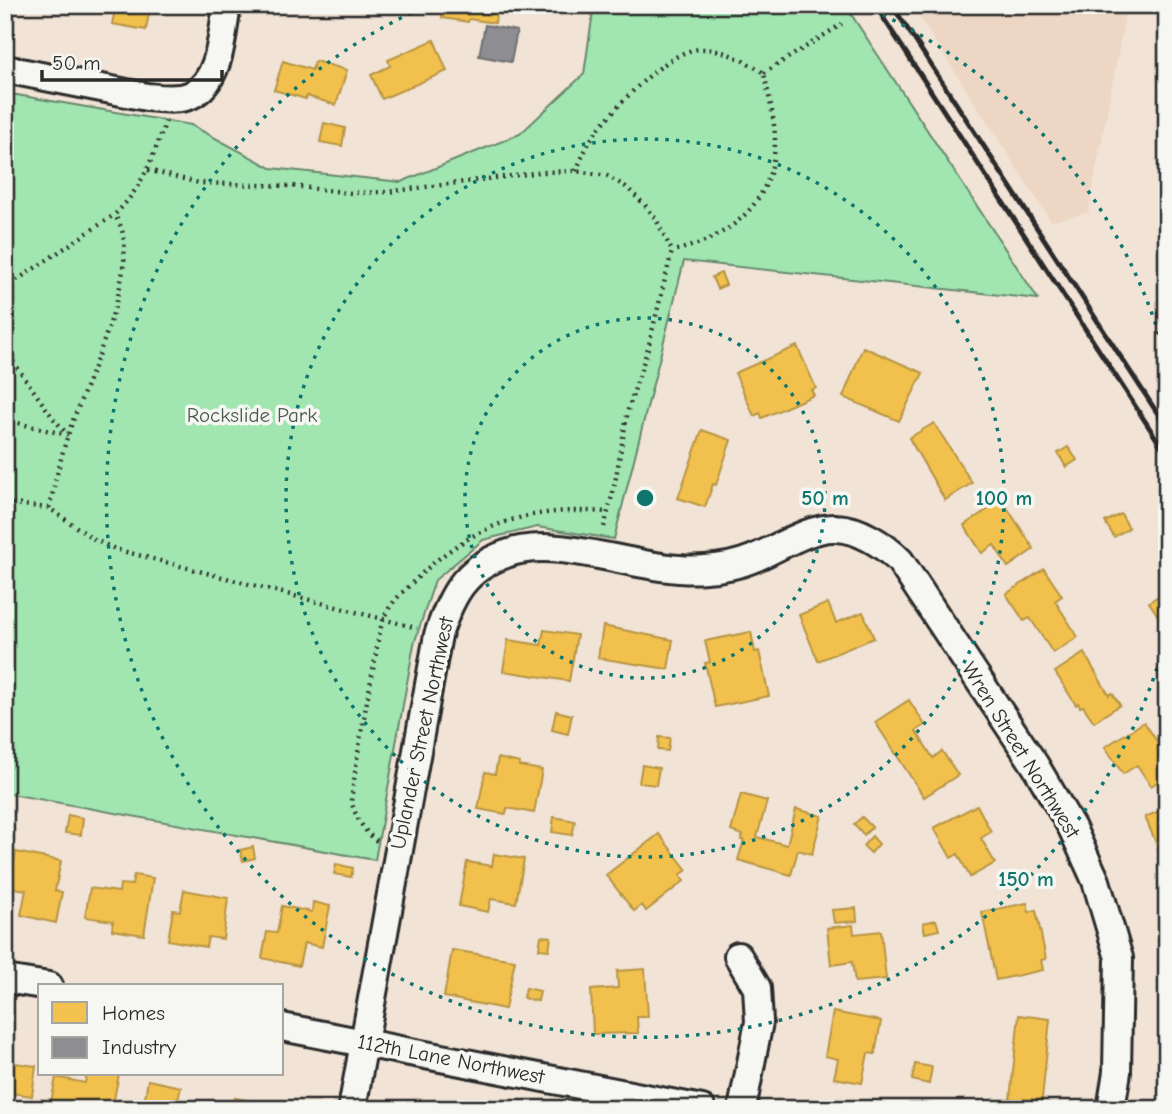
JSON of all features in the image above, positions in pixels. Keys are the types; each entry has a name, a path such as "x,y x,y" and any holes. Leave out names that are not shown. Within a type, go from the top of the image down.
{"street":[{"path":"5,69 147,97 180,97 206,81 216,61 227,5"},
{"name":"Uplander Street Northwest","path":"352,1109 438,635 450,601 466,580 486,562 508,552 531,548 550,548 661,566 704,570 748,561 811,533 836,527"},
{"name":"Wren Street Northwest","path":"836,527 869,537 900,561 1035,765 1072,828 1096,881 1119,958 1117,1072 1111,1109"},
{"path":"738,956 757,988 759,1022 742,1109"},
{"path":"5,979 38,984"},
{"name":"112th Lane Northwest","path":"284,1027 365,1041 702,1109"}],"path":[{"path":"764,73 842,24"},
{"path":"576,171 595,133 650,74 679,55 698,49 729,53 764,73"},
{"path":"672,251 715,238 738,223 759,196 772,166 775,137 764,73"},
{"path":"5,288 114,215 129,201 148,170 166,120 180,97"},
{"path":"148,170 199,183 292,186 351,193 387,192 542,172 576,171 607,176 626,187 656,219 672,251 648,348 628,410 598,556"},
{"path":"49,508 68,435 122,283 125,236 114,215"},
{"path":"5,350 68,435"},
{"path":"5,420 68,435"},
{"path":"5,503 49,508 95,540 115,549 384,618 438,635"},
{"path":"384,618 369,688 352,801 356,815 367,834 376,841 398,847"}],"shaded area":[{"path":"912,5 1127,5 1088,213 1051,221"}],"green space":[{"name":"Rockslide Park","path":"594,5 845,5 1038,299 684,261 614,539 537,527 483,540 435,580 414,644 375,860 5,793 5,93 191,125 271,168 401,182 520,134 584,74"}],"building: Homes":[{"path":"116,5 158,5 157,8 150,6 146,30 112,24"},
{"path":"444,5 497,5 495,23 442,18"},
{"path":"434,40 447,71 382,99 371,75 390,66 388,60"},
{"path":"283,61 312,70 315,61 347,70 336,105 274,90"},
{"path":"324,123 345,128 342,146 320,142"},
{"path":"721,273 726,285 717,289 712,277"},
{"path":"797,346 816,388 811,390 814,395 762,418 760,413 754,416 735,373"},
{"path":"863,347 923,373 899,421 843,397"},
{"path":"934,423 972,483 945,500 909,438"},
{"path":"702,430 731,440 716,485 713,484 705,507 678,498"},
{"path":"1068,447 1077,460 1066,467 1058,453"},
{"path":"1002,500 1034,549 1008,567 994,545 982,553 964,525"},
{"path":"1121,514 1129,528 1114,537 1105,522"},
{"path":"1044,569 1062,596 1055,601 1078,637 1053,653 1030,618 1024,621 1006,594"},
{"path":"1163,593 1167,599 1167,615 1160,619 1149,602"},
{"path":"828,603 836,623 863,612 874,638 818,661 799,615"},
{"path":"603,626 673,640 668,669 598,658"},
{"path":"544,630 577,635 569,681 503,671 508,640 541,645"},
{"path":"751,632 755,652 759,651 769,696 715,707 705,663 710,662 705,641"},
{"path":"1084,653 1109,695 1112,693 1120,705 1094,722 1083,706 1080,707 1078,703 1076,705 1055,672"},
{"path":"909,700 925,725 916,731 933,758 942,751 958,775 924,797 875,722"},
{"path":"556,711 572,715 568,734 552,730"},
{"path":"1144,722 1167,756 1167,776 1151,786 1137,765 1123,774 1105,747"},
{"path":"659,737 670,738 668,751 658,750"},
{"path":"498,758 520,763 519,766 542,770 534,813 507,808 506,814 478,809 485,772 495,774"},
{"path":"642,765 659,768 656,785 639,783"},
{"path":"741,794 767,801 757,837 787,845 796,809 822,816 812,854 798,850 791,875 738,860 743,835 731,831"},
{"path":"977,805 991,832 981,838 995,863 970,877 958,854 951,858 934,828"},
{"path":"1167,808 1167,869 1145,817"},
{"path":"68,815 83,818 81,835 65,833"},
{"path":"554,817 575,821 572,835 552,832"},
{"path":"862,817 872,827 864,835 854,824"},
{"path":"659,834 687,870 680,875 684,881 646,911 642,905 634,911 606,875"},
{"path":"872,836 879,844 871,853 863,846"},
{"path":"253,847 255,858 243,861 240,850"},
{"path":"16,852 61,861 55,891 62,892 56,923 21,915 26,890 9,887"},
{"path":"494,854 524,859 516,903 491,899 488,912 459,906 467,862 492,866"},
{"path":"336,864 353,868 351,877 334,874"},
{"path":"134,875 153,878 144,935 112,930 113,921 85,917 90,888 119,892 120,884 132,885"},
{"path":"184,890 228,898 223,939 208,937 206,947 168,940 173,910 180,911"},
{"path":"313,902 330,906 322,947 304,943 299,966 262,958 267,932 277,933 282,906 312,912"},
{"path":"1027,903 1029,912 1036,910 1046,959 1041,960 1043,970 996,980 982,912"},
{"path":"856,908 857,921 834,923 832,910"},
{"path":"936,920 939,930 925,933 923,923"},
{"path":"853,925 854,934 881,931 886,979 855,982 852,962 831,965 827,928"},
{"path":"541,936 551,937 549,950 539,949"},
{"path":"452,950 515,960 505,1009 444,997"},
{"path":"645,969 648,1017 637,1017 638,1033 593,1034 591,990 618,988 617,971"},
{"path":"526,988 540,991 538,1001 523,998"},
{"path":"833,1012 881,1021 875,1054 868,1053 862,1083 834,1078 838,1059 825,1056"},
{"path":"1019,1015 1050,1019 1041,1109 1009,1109"},
{"path":"5,1052 10,1053 8,1062 36,1066 32,1096 5,1092"},
{"path":"915,1064 932,1067 929,1084 912,1080"},
{"path":"87,1076 119,1076 112,1109 50,1107 56,1077 85,1083"},
{"path":"148,1080 181,1087 178,1100 208,1106 207,1109 143,1109"},
{"path":"235,1098 269,1104 268,1109 233,1109"}],"building: Industry":[{"path":"485,25 517,31 511,62 479,56"}],"railway":[{"path":"875,5 1167,455"},
{"path":"892,5 1167,428"}]}
